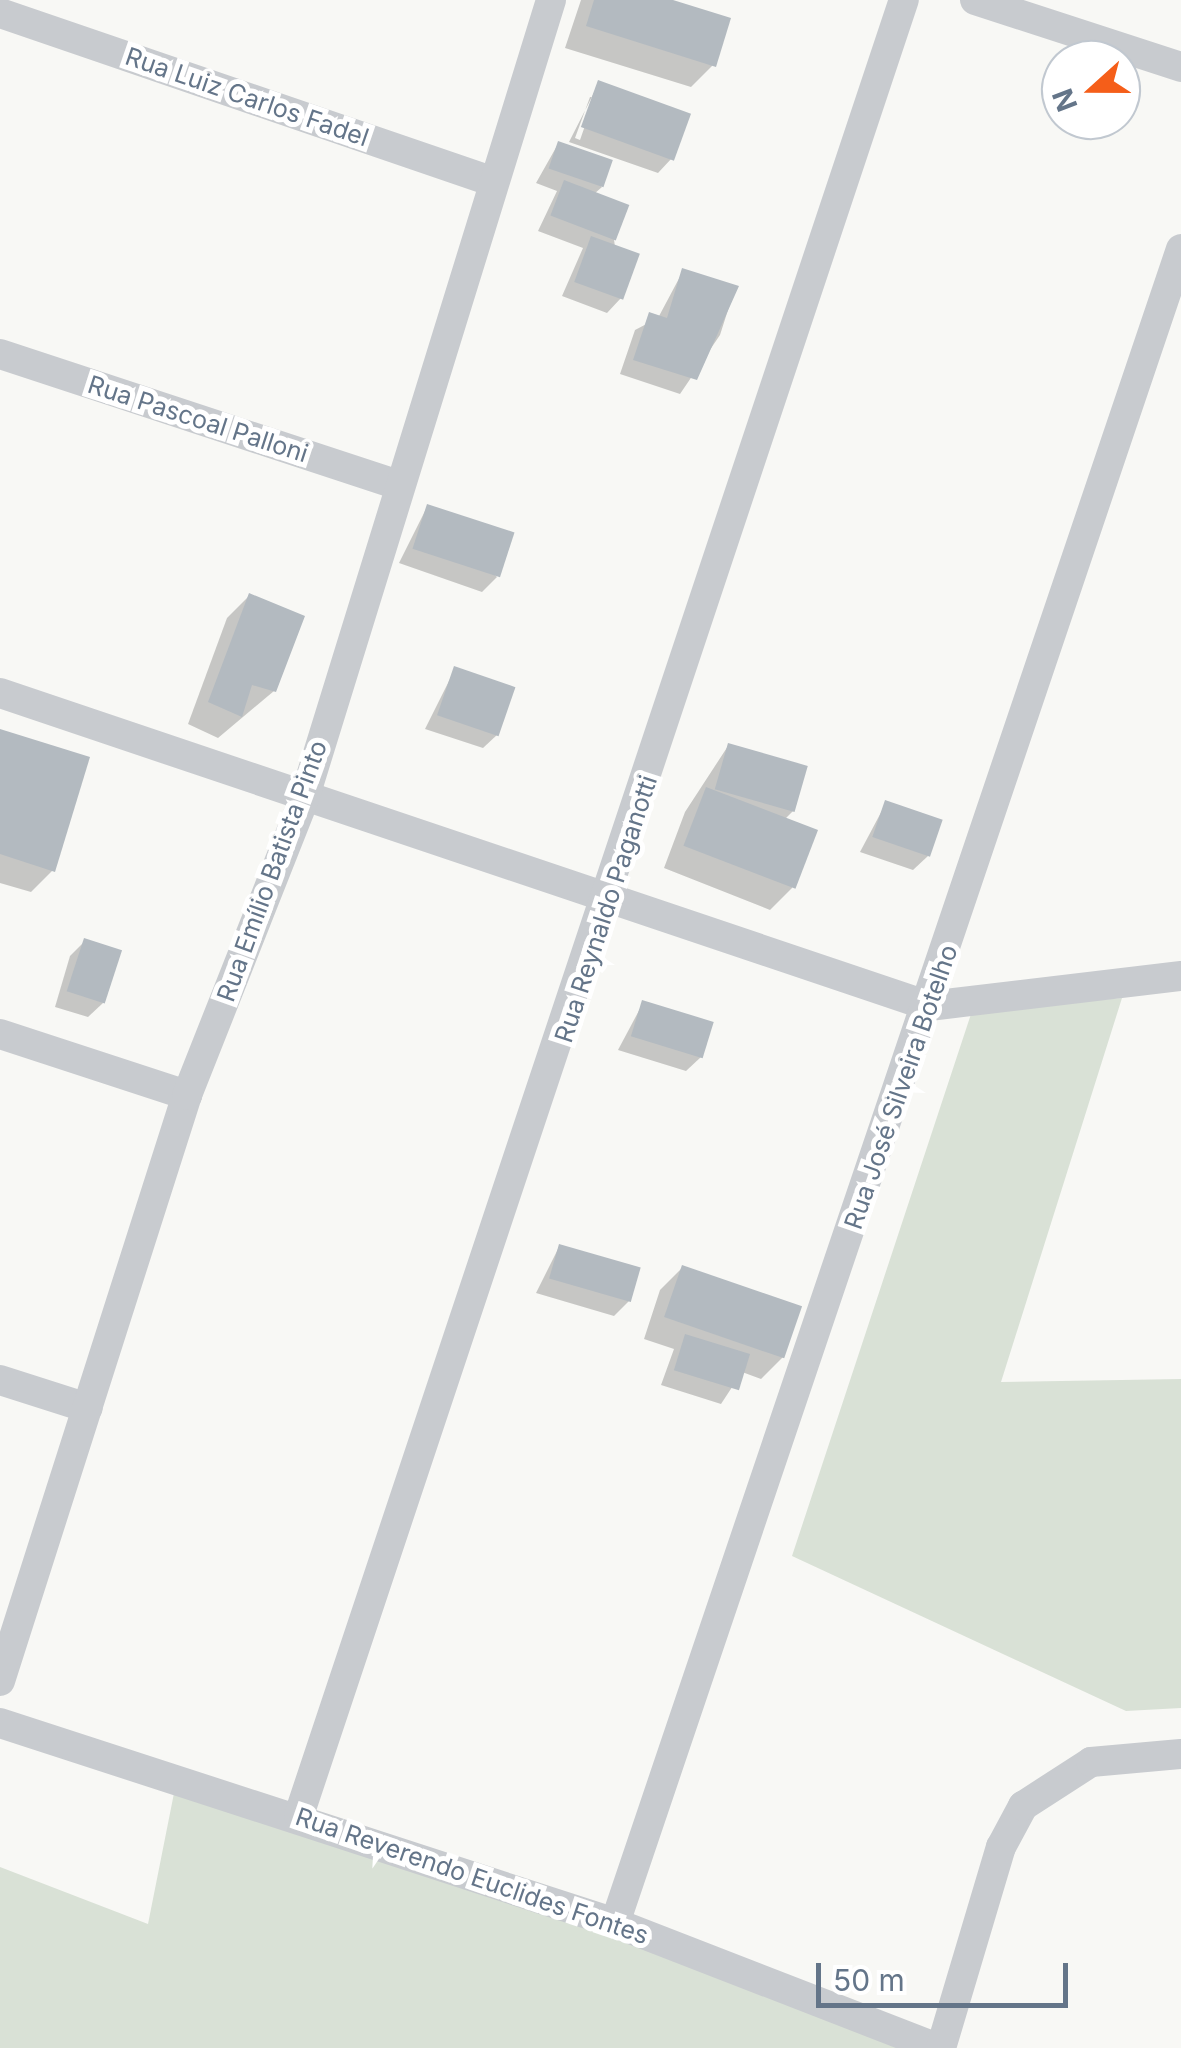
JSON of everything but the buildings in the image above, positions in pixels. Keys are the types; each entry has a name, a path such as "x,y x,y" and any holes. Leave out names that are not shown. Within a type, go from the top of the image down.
{"street":[{"name":"Rua Emílio Batista Pinto","path":"0,1681 188,1094 304,799 396,484 550,0"},
{"name":"Rua Reynaldo Paganotti","path":"299,1815 609,903 904,0"},
{"path":"976,0 1181,67"},
{"name":"Rua Luiz Carlos Fadel","path":"0,12 494,182"},
{"name":"Rua José Silveira Botelho","path":"615,1923 929,1006 1181,249"},
{"name":"Rua Pascoal Palloni","path":"0,354 396,484"},
{"path":"0,693 609,903 929,1006 1181,976"},
{"path":"0,1034 188,1094"},
{"path":"0,1380 88,1408"},
{"name":"Rua Reverendo Euclides Fontes","path":"0,1723 299,1815 615,1923 939,2048"},
{"path":"939,2048 1022,1806 1091,1762 1181,1754"}],"shaded area":[{"path":"1122,998 1001,1382 1181,1379 1181,1708 1126,1711 792,1556 972,1011"},
{"path":"177,1778 918,2048 0,2048 0,1867 148,1924"}]}
